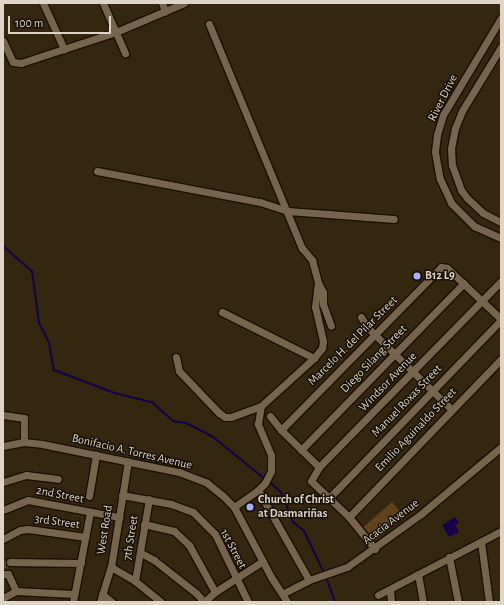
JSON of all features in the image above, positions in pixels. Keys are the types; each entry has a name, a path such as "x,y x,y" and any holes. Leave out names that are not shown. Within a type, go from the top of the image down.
{"street":[{"path":"43,3 64,49"},
{"path":"103,3 125,53"},
{"path":"162,3 165,11"},
{"path":"3,41 10,56 14,62 17,63 116,32 184,3"},
{"name":"River Drive","path":"501,18 443,115 437,135 435,152 436,167 442,185 452,203 474,226 501,238"},
{"path":"176,357 179,371 219,413 225,417 231,417 261,406 314,358 322,348 323,341 315,307 318,283 312,260 302,248 288,211 246,116 209,24"},
{"name":"River Drive","path":"501,47 462,111 455,128 451,148 454,173 461,190 483,214 501,222"},
{"path":"96,171 260,202 288,211 394,219"},
{"name":"Marcelo H. del Pilar Street","path":"281,430 441,267 447,268 464,284"},
{"name":"Windsor Avenue","path":"329,498 311,480 319,467 501,281"},
{"path":"318,283 322,288 323,304 331,326"},
{"path":"464,284 501,319"},
{"name":"Diego Silang Street","path":"301,450 464,284"},
{"path":"222,312 314,358"},
{"path":"361,317 368,328 451,409"},
{"name":"Manuel Roxas Street","path":"329,498 501,319"},
{"name":"Emilio Aguinaldo Street","path":"349,517 451,409 501,359"},
{"path":"234,507 258,490 265,483 271,471 271,455 258,424 261,406"},
{"path":"3,415 24,418 24,442"},
{"path":"270,416 281,430 319,467"},
{"name":"Bonifacio A. Torres Avenue","path":"3,446 24,442 42,444 194,477 214,488 234,507 287,602"},
{"name":"Acacia Avenue","path":"282,594 309,580 347,567 374,549 421,514 501,447"},
{"path":"89,496 96,455"},
{"name":"West Road","path":"100,602 111,566 128,462"},
{"path":"3,482 26,475 58,479"},
{"path":"258,490 309,580"},
{"name":"1st Street","path":"122,494 149,498 193,512 214,534 248,602"},
{"name":"7th Street","path":"135,581 141,553 144,524 149,498"},
{"path":"329,498 349,517 374,549"},
{"name":"2nd Street","path":"3,510 28,500 119,517"},
{"path":"72,602 90,512"},
{"path":"144,524 174,531 189,545 215,592"},
{"name":"3rd Street","path":"3,539 20,530 28,529 85,537"},
{"path":"378,595 501,531"},
{"path":"481,542 489,602"},
{"path":"141,553 160,564 196,593 204,602 215,592 263,561"},
{"path":"449,557 458,602"},
{"path":"10,562 81,563"},
{"path":"111,566 135,581 161,602"},
{"path":"3,574 8,574 16,591"},
{"path":"418,574 423,602"},
{"path":"390,590 391,602"},
{"path":"3,598 16,591 74,594"},
{"path":"102,594 112,602"}],"shaded area":[{"path":"392,502 404,516 375,541 363,527"},
{"path":"455,517 459,523 455,525 459,532 449,537 442,525"}],"waterway":[{"path":"3,246 32,271 39,323 49,343 54,370 115,393 152,402 173,421 186,423 212,436 265,479"},
{"path":"268,481 281,492 293,522 304,531 324,573"},
{"path":"326,577 335,602"}],"tunnel":[{"path":"3,565 10,562"}],"place":[{"name":"B12 L9","path":"417,276"},
{"name":"Church of Christ at Dasmariñas","path":"250,507"}]}
